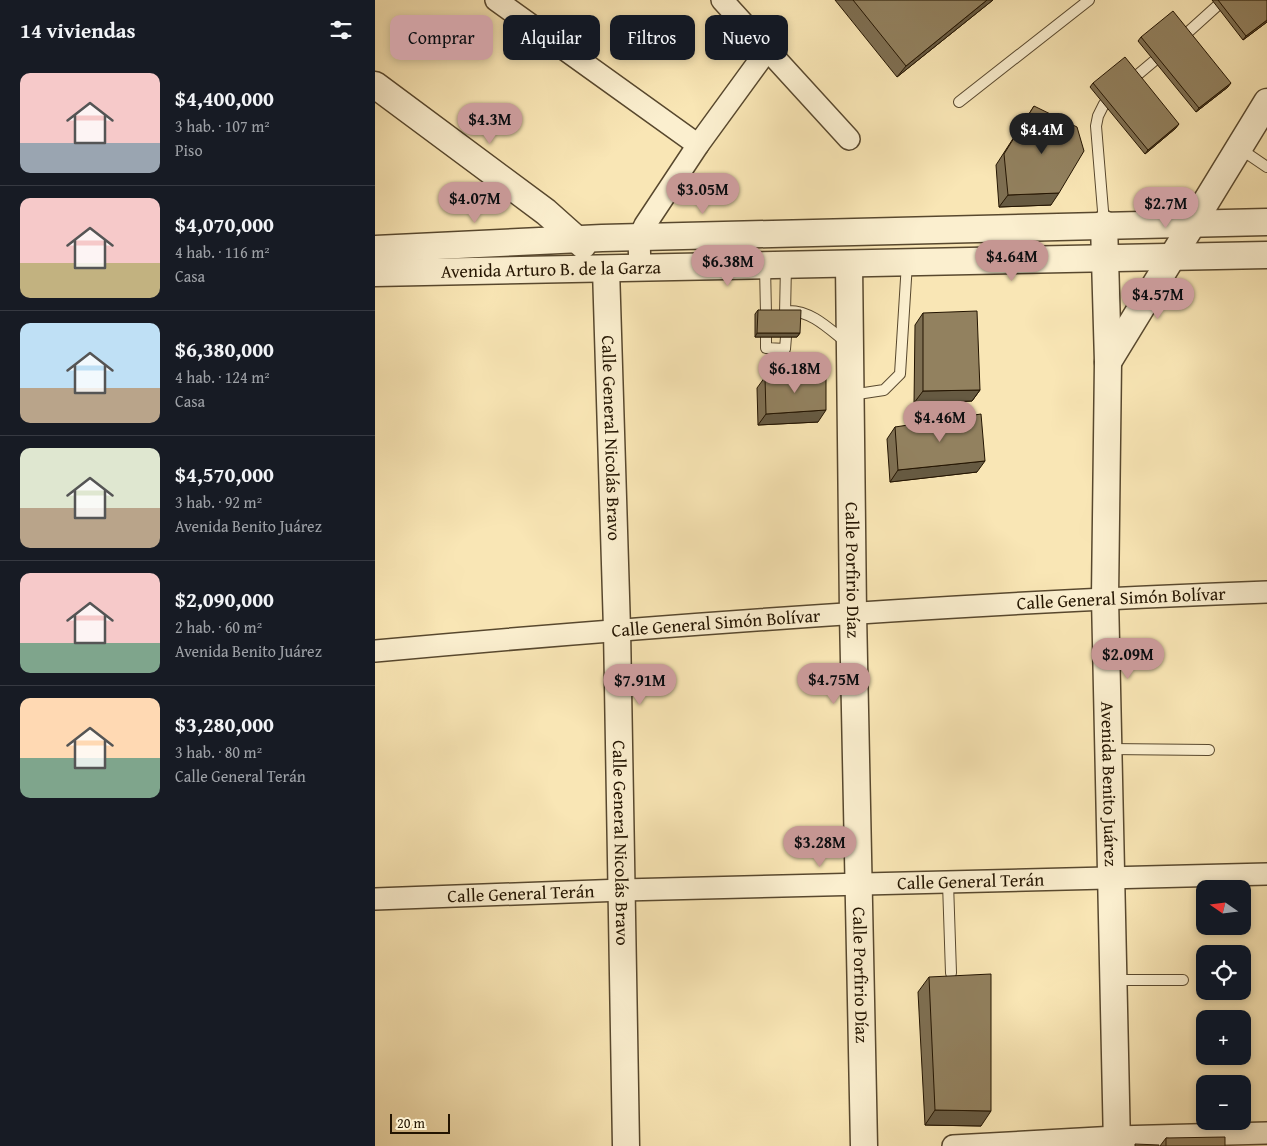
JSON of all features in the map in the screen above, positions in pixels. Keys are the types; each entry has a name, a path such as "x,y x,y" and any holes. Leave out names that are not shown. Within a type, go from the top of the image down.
{"street":[{"path":"496,0 698,145"},
{"path":"722,0 736,15"},
{"path":"640,269 639,238 645,225 698,145 760,60"},
{"path":"778,60 849,139"},
{"path":"380,93 546,212 578,239 606,269"},
{"path":"1108,362 1267,102"},
{"name":"Avenida Arturo B. de la Garza","path":"375,249 578,239 1104,224 1267,222"},
{"name":"Avenida Benito Juárez","path":"1104,224 1108,362 1105,598 1117,1141"},
{"name":"Avenida Arturo B. de la Garza","path":"375,273 1267,255"},
{"name":"Calle Porfirio Díaz","path":"849,264 853,613 864,1146"},
{"name":"Calle General Nicolás Bravo","path":"606,269 623,890 626,1146"},
{"name":"Calle General Simón Bolívar","path":"375,651 617,629 853,613 1105,598 1267,592"},
{"name":"Calle General Terán","path":"375,900 623,890 1267,874"},
{"path":"953,1146 1117,1141 1267,1132"}],"lane":[{"path":"959,102 1089,0"},
{"path":"1185,34 1217,6"},
{"path":"1135,77 1154,61"},
{"path":"1104,104 1098,116 1096,126 1104,224"},
{"path":"1239,148 1267,167"},
{"path":"850,395 884,390 900,374 907,263"},
{"path":"776,266 785,312 795,311 814,318 850,345"},
{"path":"766,314 776,266"},
{"path":"766,337 766,348 785,349 786,337"},
{"path":"1109,749 1209,750"},
{"path":"948,883 951,973"},
{"path":"1114,980 1183,980"}],"building":[{"path":"853,0 987,0 906,66"},
{"path":"1218,0 1267,0 1267,20 1246,36"},
{"path":"1173,11 1231,83 1199,108 1141,37"},
{"path":"1125,57 1179,124 1148,150 1093,83"},
{"path":"1034,106 1077,127 1084,151 1059,193 1008,195 1004,154"},
{"path":"758,310 801,310 800,333 757,333"},
{"path":"977,311 980,390 923,391 923,313"},
{"path":"826,375 826,410 766,414 765,377"},
{"path":"981,414 985,461 898,470 895,427"},
{"path":"991,974 991,1111 935,1110 929,977"},
{"path":"1225,1137 1225,1146 1166,1146 1166,1138"},
{"path":"1135,1144 1159,1145 1159,1146 1135,1146"}]}
